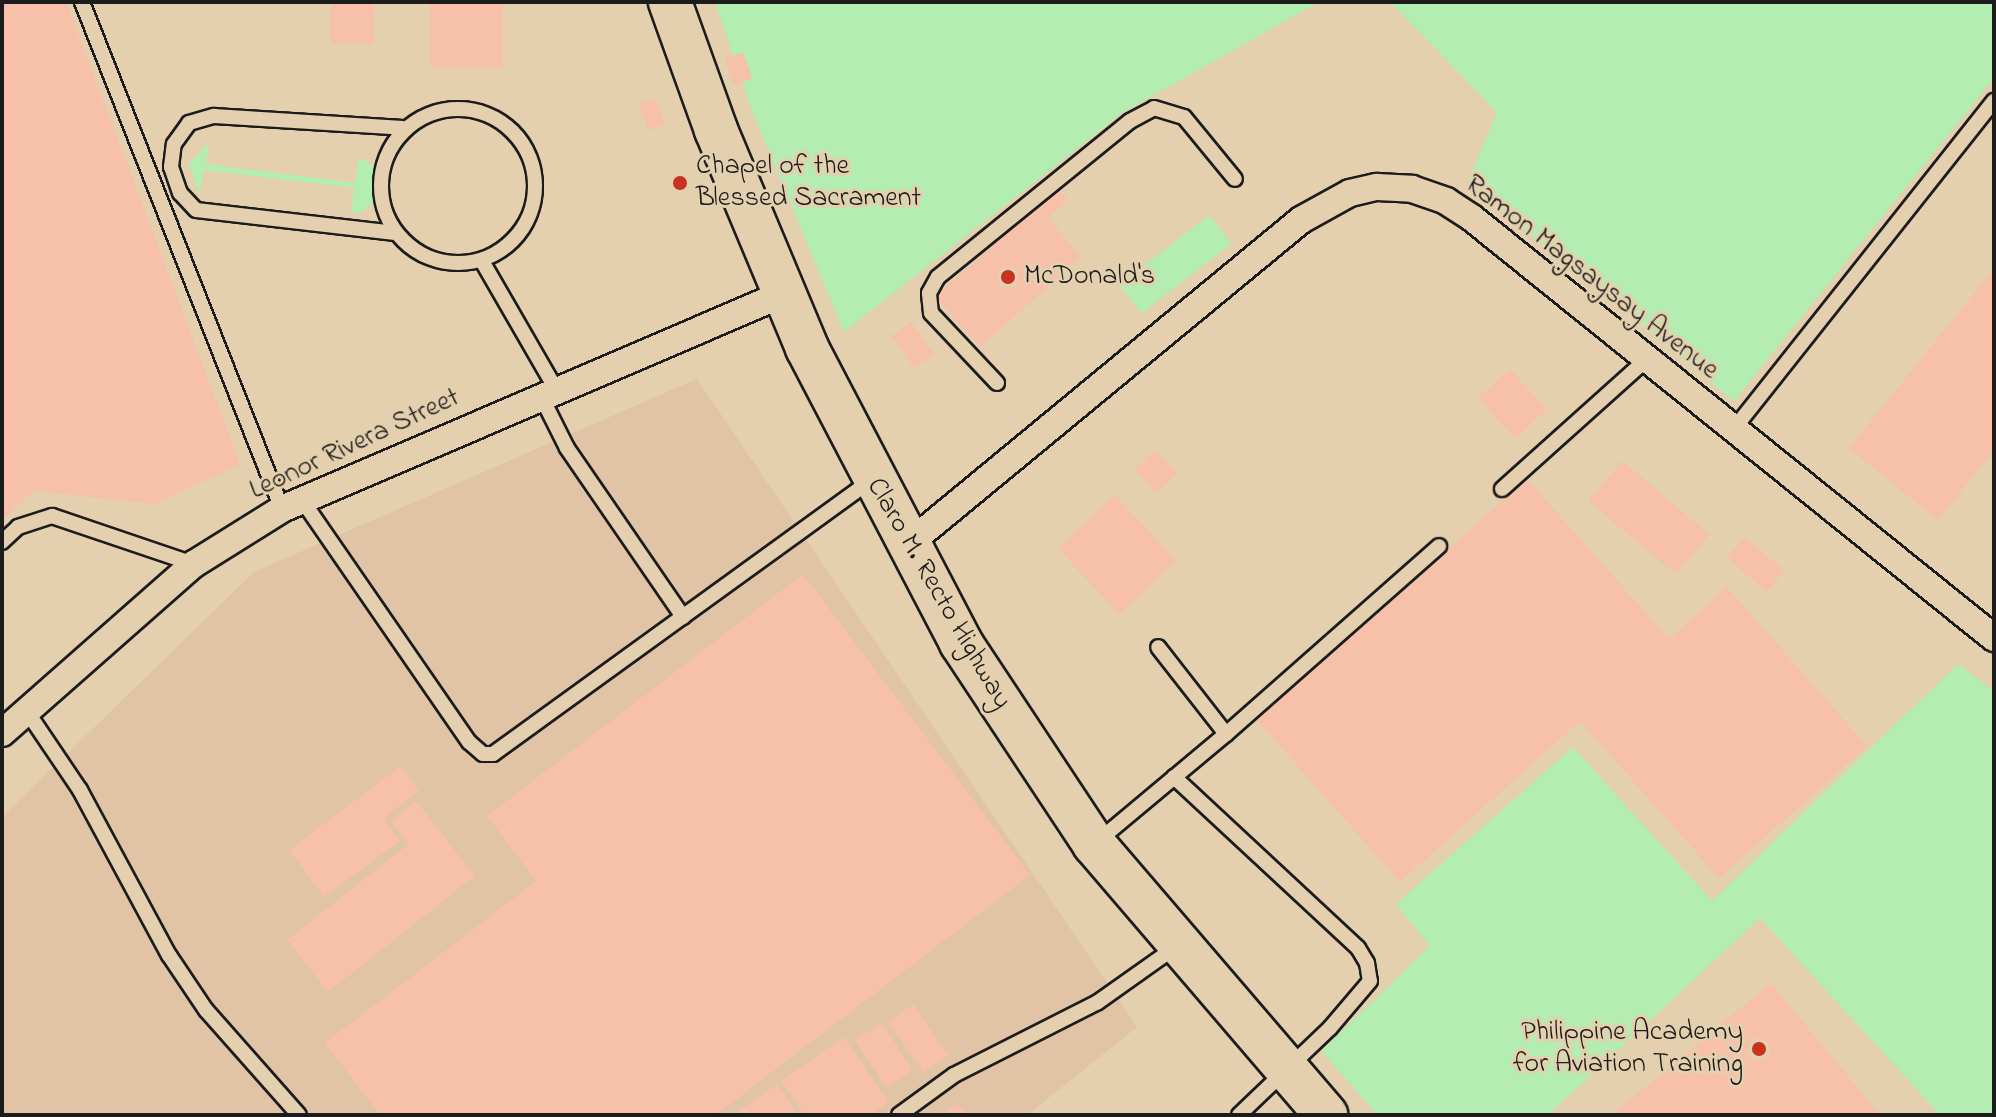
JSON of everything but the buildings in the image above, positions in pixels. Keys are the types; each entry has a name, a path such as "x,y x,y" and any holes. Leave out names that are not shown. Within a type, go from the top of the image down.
{"main road":[{"name":"Claro M. Recto Highway","path":"670,2 783,294 906,546 1009,720 1094,844 1177,946 1326,1115"}],"street":[{"name":"Ramon Magsaysay Avenue","path":"906,546 1301,220 1350,193 1377,187 1412,189 1446,201 1994,638"},
{"name":"Leonor Rivera Street","path":"2,733 194,564 292,505 548,392 783,294"}],"lane":[{"path":"82,2 292,505 469,742 483,754 493,754 871,479"},
{"path":"1733,430 1994,101"},
{"path":"997,383 931,313 929,293 938,277 1130,121 1154,108 1184,117 1235,179"},
{"path":"475,110 517,137 535,184 532,208 513,240 482,261 435,261 395,233 196,210 180,193 171,167 174,144 189,123 214,116 403,128 438,112 475,110"},
{"path":"395,233 381,190 383,167 403,128"},
{"path":"482,261 548,392 567,448 683,617"},
{"path":"1502,489 1646,360"},
{"path":"2,542 33,519 52,516 194,564"},
{"path":"1094,844 1226,734 1439,546"},
{"path":"1158,647 1226,734"},
{"path":"26,710 80,790 169,955 206,1010 299,1115"},
{"path":"1174,777 1358,948 1367,963 1370,981 1286,1071 1239,1115"},
{"path":"899,1115 954,1075 1098,1002 1177,946"}],"shaded area":[{"path":"697,379 1137,1027 1027,1115 2,1115 2,817 254,572"}],"green space":[{"path":"715,2 1319,2 1122,113 844,332 752,111"},
{"path":"1390,2 1994,2 1994,78 1734,401 1467,184 1497,112"},
{"path":"209,142 206,164 355,183 359,159 364,160 374,166 381,189 376,201 359,214 351,211 354,188 204,170 199,194 189,164"},
{"path":"1209,215 1231,243 1141,314 1119,285"},
{"path":"1958,664 1994,691 1994,1115 1940,1115 1760,918 1548,1115 1378,1115 1321,1051 1430,946 1396,904 1573,747 1712,901"}],"place":[{"name":"Chapel of the Blessed Sacrament","path":"680,183"},
{"name":"McDonald's","path":"1008,277"},
{"name":"Philippine Academy for Aviation Training","path":"1759,1049"}]}
